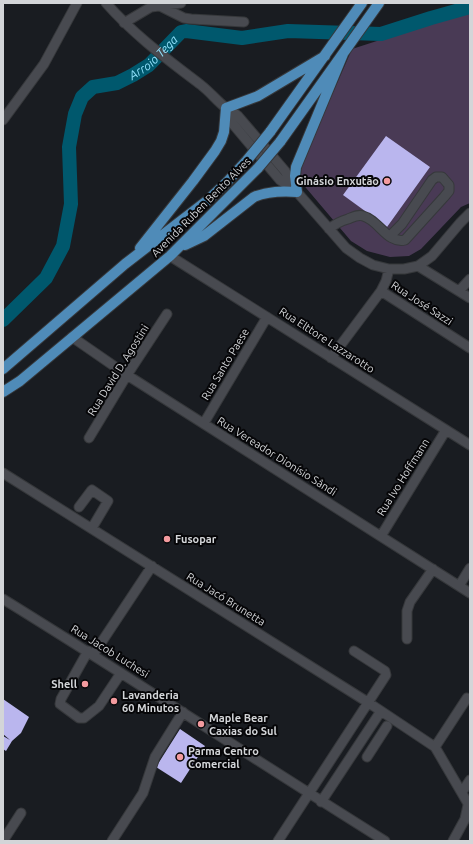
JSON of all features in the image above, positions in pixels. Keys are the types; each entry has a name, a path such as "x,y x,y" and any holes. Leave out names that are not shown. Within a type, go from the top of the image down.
{"main road":[{"name":"Avenida Ruben Bento Alves","path":"3,369 125,264 191,214 226,182 248,159 270,132 362,3"},
{"name":"Avenida Ruben Bento Alves","path":"3,392 20,381 170,256 258,168 280,142 379,3"},
{"path":"181,246 204,236 254,197 271,192 297,192 295,176 296,167 345,51"},
{"path":"125,264 184,193 215,151 224,132 226,108 263,94 327,53"}],"street":[{"path":"3,120 44,64 77,3"},
{"path":"106,3 124,23 150,46 202,85 226,108 228,117 232,124 280,180 297,192 346,248 360,258 373,265 389,269 418,266 432,256 460,223 470,214"},
{"path":"124,23 145,9 158,5 181,3"},
{"path":"158,5 184,18 244,22"},
{"path":"329,229 336,223 358,215 368,218 390,236 400,241 405,240 449,191 449,185 442,177 436,177 432,180 402,224 390,236"},
{"name":"Rua Elttore Lazzarotto","path":"170,256 470,445"},
{"path":"418,266 470,298"},
{"path":"331,358 381,291 386,281 389,269"},
{"path":"459,291 470,279"},
{"name":"Rua José Sazzi","path":"381,291 470,348"},
{"name":"Rua David D. Agostini","path":"89,438 127,375 167,314"},
{"name":"Rua Santo Paese","path":"204,423 267,317"},
{"name":"Rua Vereador Dionísio Sândi","path":"72,338 127,375 470,593"},
{"name":"Rua Ivo Hoffmann","path":"381,536 446,430"},
{"name":"Rua Jacó Brunetta","path":"3,473 369,703 435,748"},
{"path":"79,508 91,491 107,499 107,504 92,528"},
{"path":"121,673 99,706 84,718 79,718 60,704 90,653 152,566"},
{"path":"459,586 470,568"},
{"path":"407,639 407,611 410,602 433,569"},
{"name":"Rua Jacob Luchesi","path":"3,599 385,841"},
{"path":"278,841 369,703 387,673 354,651"},
{"path":"453,841 460,830 469,806 435,748 467,698"},
{"path":"322,802 381,711"},
{"path":"112,841 143,793 155,757 183,712"},
{"path":"367,757 388,726"},
{"path":"366,735 377,742"},
{"path":"462,792 470,780"},
{"path":"3,841 21,813"},
{"path":"460,830 470,825"}],"shaded area":[{"path":"470,11 470,203 461,207 421,249 409,256 390,257 367,251 351,241 301,182 299,170 300,160 331,97 352,49"}],"building":[{"name":"Ginásio Enxutão","path":"386,136 430,167 387,227 343,195"},
{"path":"3,699 29,717 21,733 12,741 6,751 3,749 3,736 10,740 3,734"},
{"name":"Parma Centro Comercial","path":"180,729 205,746 181,783 156,767"}],"waterway":[{"name":"Arroio Tega","path":"3,320 46,278 63,246 71,204 69,147 75,114 82,97 93,87 117,83 133,75 149,65 181,32 186,31 242,38 288,31 381,34 470,7"}],"place":[{"name":"Ginásio Enxutão","path":"387,181"},
{"name":"Fusopar","path":"167,539"},
{"name":"Shell","path":"85,684"},
{"name":"Lavanderia 60 Minutos","path":"114,701"},
{"name":"Maple Bear Caxias do Sul","path":"201,724"},
{"name":"Parma Centro Comercial","path":"180,757"}]}
